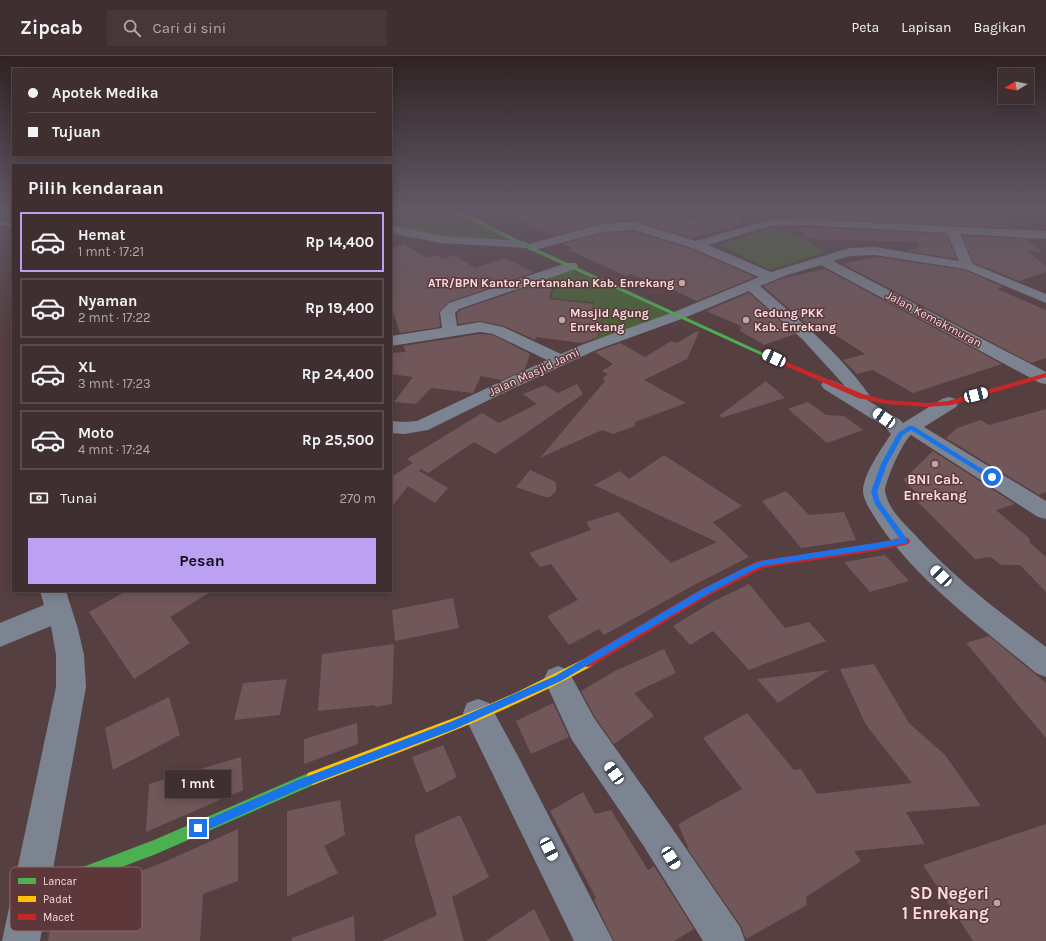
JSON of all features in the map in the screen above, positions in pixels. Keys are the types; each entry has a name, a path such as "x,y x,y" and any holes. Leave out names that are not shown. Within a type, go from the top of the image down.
{"main road":[{"path":"539,251 679,314 828,384 861,396 886,402 927,405 949,403 1045,377"},
{"path":"104,867 156,848 298,784 452,726 478,713 558,679 704,592 761,564 876,547 905,541"}],"street":[{"path":"713,251 770,276"},
{"name":"Jalan Masjid Jami","path":"392,427 404,428 421,426 560,360 636,329 679,314 770,276 849,252 867,251"},
{"name":"Jalan Masjid Jami","path":"877,251 968,266 1046,299"},
{"path":"961,251 968,266"},
{"name":"Jalan Kemakmuran","path":"822,260 1045,377"},
{"path":"450,330 447,312 454,306 570,266"},
{"path":"750,285 792,321 833,362 849,379 861,396"},
{"path":"1028,292 1046,285"},
{"path":"392,341 450,330 480,327 490,328 560,360"},
{"path":"828,384 878,413 892,423 1046,510"},
{"path":"949,403 906,430 884,464 874,492 877,502 905,541 971,604 1046,664"},
{"path":"0,635 56,601 65,629 70,655 71,687 35,867"},
{"path":"558,679 583,729 655,833 726,941"},
{"path":"478,713 509,771 594,941"},
{"path":"21,941 23,931"}],"green space":[{"path":"732,251 825,252 770,270"},
{"path":"573,270 674,315 597,341 605,310 593,308 594,302 551,298 555,286 535,285 514,293 518,287"}],"building":[{"path":"392,251 416,251 427,258 437,255 443,259 454,255 475,268 504,258 534,272 449,302 439,312 440,327 400,333 392,309"},
{"path":"571,251 696,251 755,277 697,301 651,279 648,281 631,274 626,276"},
{"path":"908,251 954,251 957,259"},
{"path":"969,251 1027,251 1046,266 1046,272 1019,281 974,263"},
{"path":"877,257 965,270 1003,287 997,289 1046,310 1046,358 1031,363 843,264"},
{"path":"825,269 1002,364 913,393 873,370 857,374 843,360 865,354 823,327 812,329 763,286 781,279"},
{"path":"549,280 553,282 549,299 593,304 592,309 604,310 597,338 582,343 536,337 535,340 504,326 480,321 458,324 457,314 460,310"},
{"name":"Gedung PKK Kab. Enrekang","path":"749,293 795,334 764,345 740,331 741,326 706,311"},
{"path":"697,331 699,332 687,359 644,380 686,403 635,422 635,426 613,434 602,430 540,458 605,381 603,378 608,374 602,371 613,364 595,352 620,343 645,357 671,341 677,343"},
{"path":"480,334 493,335 530,354 525,369 502,380 481,376 473,393 431,388 416,404 394,402 413,377 392,374 392,353 406,352 403,346"},
{"path":"766,381 785,398 721,418 720,415"},
{"path":"577,384 583,394 495,454 474,442 428,473 421,469 419,471 448,488 435,503 408,486 392,507 392,476 413,463 407,459 482,413 499,423 537,404 523,394 545,385 558,393"},
{"path":"808,402 826,415 844,416 863,430 827,443 788,409"},
{"path":"1046,409 1046,492 1039,495 946,438 957,428 981,420 989,425"},
{"path":"933,451 1015,504 996,510 1030,539 1029,542 1046,557 1046,592 1020,565 1001,565 991,557 975,559 913,497 919,495 903,480"},
{"path":"664,455 742,506 713,522 749,557 694,585 604,635 599,629 569,645 547,616 578,600 551,564 540,567 529,553 591,530 586,522 618,512 671,563 717,542 594,485 620,471 629,479"},
{"path":"530,470 556,482 556,491 550,497 545,497 516,487"},
{"path":"786,491 809,515 844,512 856,540 801,548 762,501"},
{"path":"885,555 909,581 870,592 844,562"},
{"path":"749,584 785,628 809,622 826,641 749,670 713,631 690,645 673,626 714,601"},
{"path":"124,592 210,592 170,617 190,643 134,679 89,612"},
{"path":"453,598 459,628 395,641 392,610"},
{"path":"989,636 1046,683 1046,738 966,643"},
{"path":"394,644 392,704 375,707 375,705 318,711 322,654"},
{"path":"664,649 676,673 634,693 654,716 614,744 595,717 581,691 615,671"},
{"path":"874,664 909,723 945,755 981,806 906,812 925,844 854,851 861,861 806,897 807,905 746,939 741,926 687,848 688,847 678,824 742,789 703,738 747,713 794,770 801,769 817,794 912,783 866,725 840,669"},
{"path":"829,670 778,703 757,679"},
{"path":"287,679 280,715 234,720 243,683"},
{"path":"169,697 180,735 113,770 105,728"},
{"path":"553,703 569,737 531,754 516,721"},
{"path":"357,723 358,744 304,764 304,739"},
{"path":"443,745 457,777 426,793 412,757"},
{"path":"241,757 243,790 146,832 149,784"},
{"path":"583,792 595,814 611,810 648,870 654,866 694,929 674,941 614,941 594,900 596,898 550,811"},
{"path":"340,800 345,835 324,846 338,873 287,897 287,811"},
{"path":"460,815 489,877 452,897 464,941 382,941 437,915 415,842 415,835"},
{"name":"SD Negeri 1 Enrekang","path":"1046,824 1046,941 973,941 923,865"},
{"path":"238,829 238,881 203,894 200,941 48,941 50,931 142,931 142,871"},
{"path":"534,909 550,941 486,941"},
{"path":"354,916 355,941 292,941 292,938"}],"traffic: fast":[{"path":"538,251 765,355"},
{"path":"102,867 156,847 313,778"}],"traffic: slow":[{"path":"313,778 453,726 522,696 588,662"}],"traffic: jam":[{"path":"765,355 861,396 886,402 927,405 949,403 1046,375"},
{"path":"588,662 704,593 761,564 876,547 905,541"}],"place":[{"name":"ATR/BPN Kantor Pertanahan Kab. Enrekang","path":"682,283"},
{"name":"Masjid Agung Enrekang","path":"562,320"},
{"name":"Gedung PKK Kab. Enrekang","path":"746,320"},
{"name":"BNI Cab. Enrekang","path":"935,464"},
{"name":"SD Negeri 1 Enrekang","path":"997,903"}],"route":[{"path":"198,828 298,784 452,726 558,679 704,592 748,569 761,564 876,547 905,541 877,502 874,492 884,464 901,433 911,427 992,477"}]}
